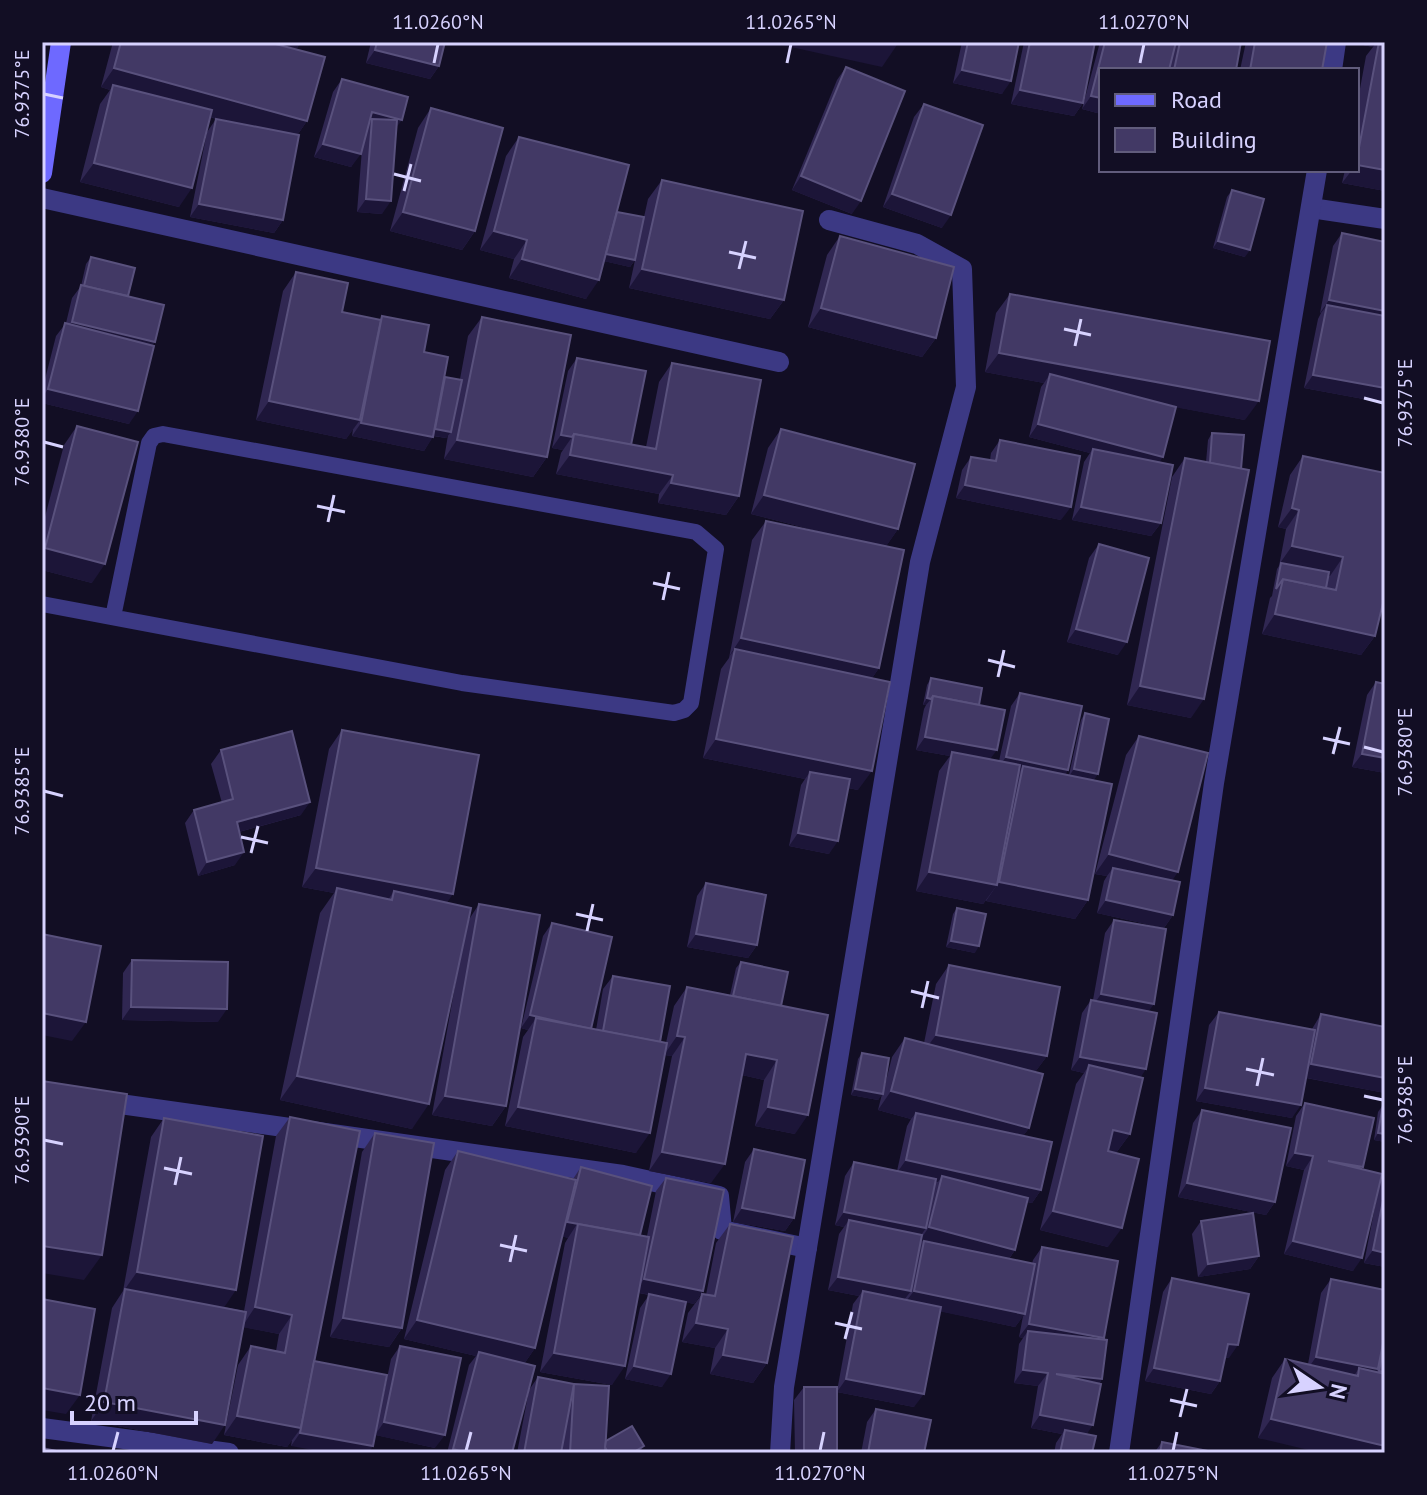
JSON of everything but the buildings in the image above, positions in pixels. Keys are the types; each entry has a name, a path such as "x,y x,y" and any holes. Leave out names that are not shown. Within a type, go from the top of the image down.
{"main road":[{"path":"42,173 48,104 61,42"}],"street":[{"path":"1332,68 1336,42"},
{"path":"1119,1453 1214,783 1317,172"},
{"path":"42,198 779,362"},
{"path":"1311,208 1385,219"},
{"path":"780,1453 784,1387 920,562 966,387 962,269 917,244 829,220"},
{"path":"42,1093 623,1175 719,1196 722,1230 807,1248"},
{"path":"42,1428 229,1453"}],"lane":[{"path":"42,604 462,683 674,713 684,710 691,703 716,549 696,532 163,434 154,436 149,443 113,617"}]}
